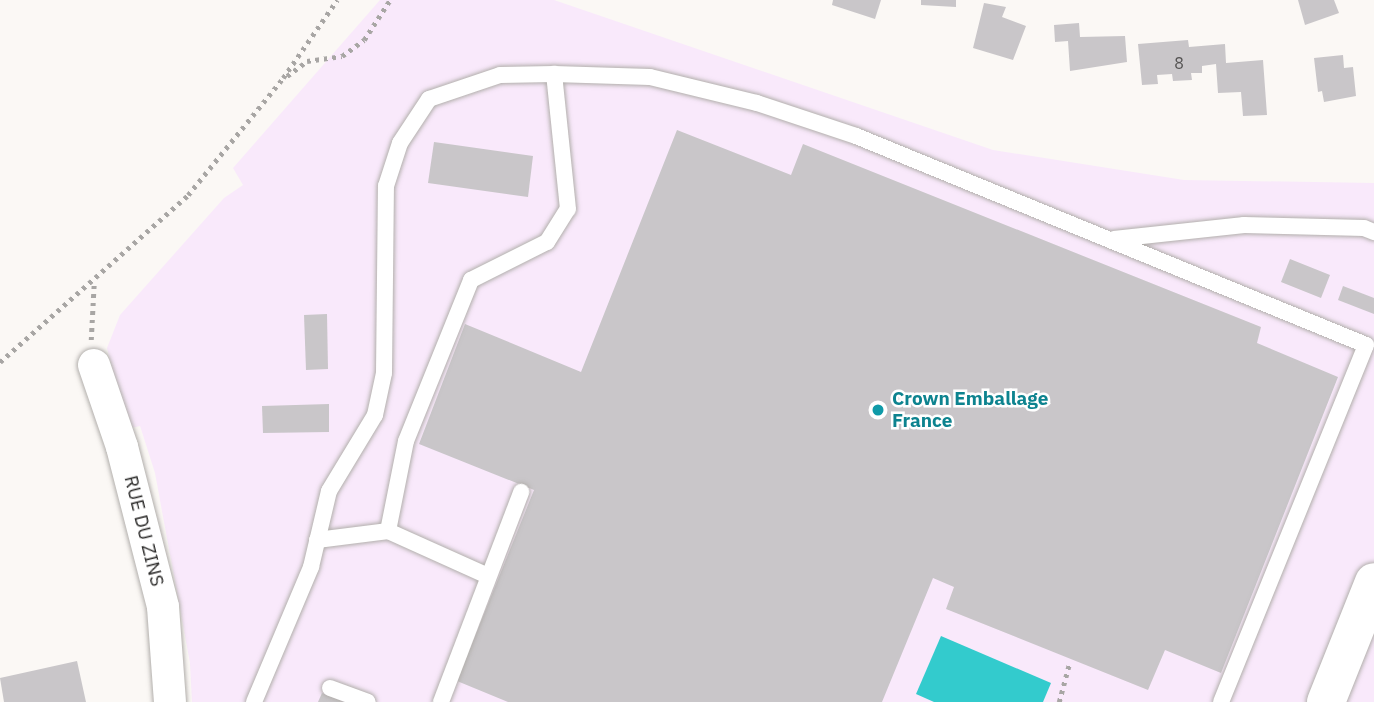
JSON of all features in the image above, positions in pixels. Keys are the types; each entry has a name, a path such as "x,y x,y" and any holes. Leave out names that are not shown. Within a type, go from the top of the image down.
{"main road":[{"path":"1326,702 1374,582"}],"street":[{"name":"RUE DU ZINS","path":"95,368 122,447 163,607 170,702"}],"lane":[{"path":"388,531 406,442 471,280 547,242 568,209 554,74"},
{"path":"254,702 311,566 329,491 360,444 380,394 384,373 386,186 400,143 429,99 500,75 554,74 650,78 757,103 856,136 1112,240 1370,340 1221,702"},
{"path":"1112,240 1244,225 1364,228 1374,232"},
{"path":"441,702 521,492"},
{"path":"317,540 388,531 488,576"},
{"path":"330,688 368,702"}],"path":[{"path":"0,362 188,195 283,78 337,0"},
{"path":"283,78 307,61 342,56 363,40 390,0"},
{"path":"94,281 90,338 95,368"},
{"path":"1059,702 1069,665"}],"shaded area":[{"path":"380,0 554,0 993,150 1184,180 1374,183 1374,702 192,702 190,663 155,473 140,426 127,429 107,348 120,315 224,198 243,185 233,168"}],"water":[{"path":"941,636 1051,683 1043,702 934,702 916,694"}],"building":[{"path":"833,0 881,0 875,19 832,5"},
{"path":"921,0 956,0 956,7 921,5"},
{"path":"1298,0 1334,0 1339,13 1305,25"},
{"path":"984,3 1006,7 1002,17 1026,26 1013,60 973,48"},
{"path":"1079,23 1080,37 1125,36 1127,62 1070,71 1068,41 1055,42 1054,25"},
{"path":"1188,40 1189,47 1225,44 1226,63 1263,60 1267,115 1243,116 1241,92 1218,93 1216,64 1202,66 1202,73 1191,73 1192,80 1173,81 1172,74 1157,75 1158,84 1142,85 1138,44"},
{"path":"1343,55 1344,68 1353,67 1356,96 1324,102 1322,91 1318,92 1314,58"},
{"name":"Crown Emballage France","path":"677,130 791,175 803,144 1261,327 1257,343 1338,377 1221,673 1165,650 1148,690 946,609 954,587 933,578 882,702 508,702 457,681 534,490 419,444 465,324 581,372"},
{"path":"434,142 533,156 528,197 428,183"},
{"path":"1290,259 1330,275 1321,298 1281,282"},
{"path":"1343,286 1374,298 1374,314 1338,300"},
{"path":"327,314 328,369 306,370 304,315"},
{"path":"329,404 329,432 263,433 262,406"},
{"path":"77,661 86,702 4,702 0,678"},
{"path":"322,693 344,702 318,702"}],"place":[{"name":"Crown Emballage France","path":"878,410"}]}
